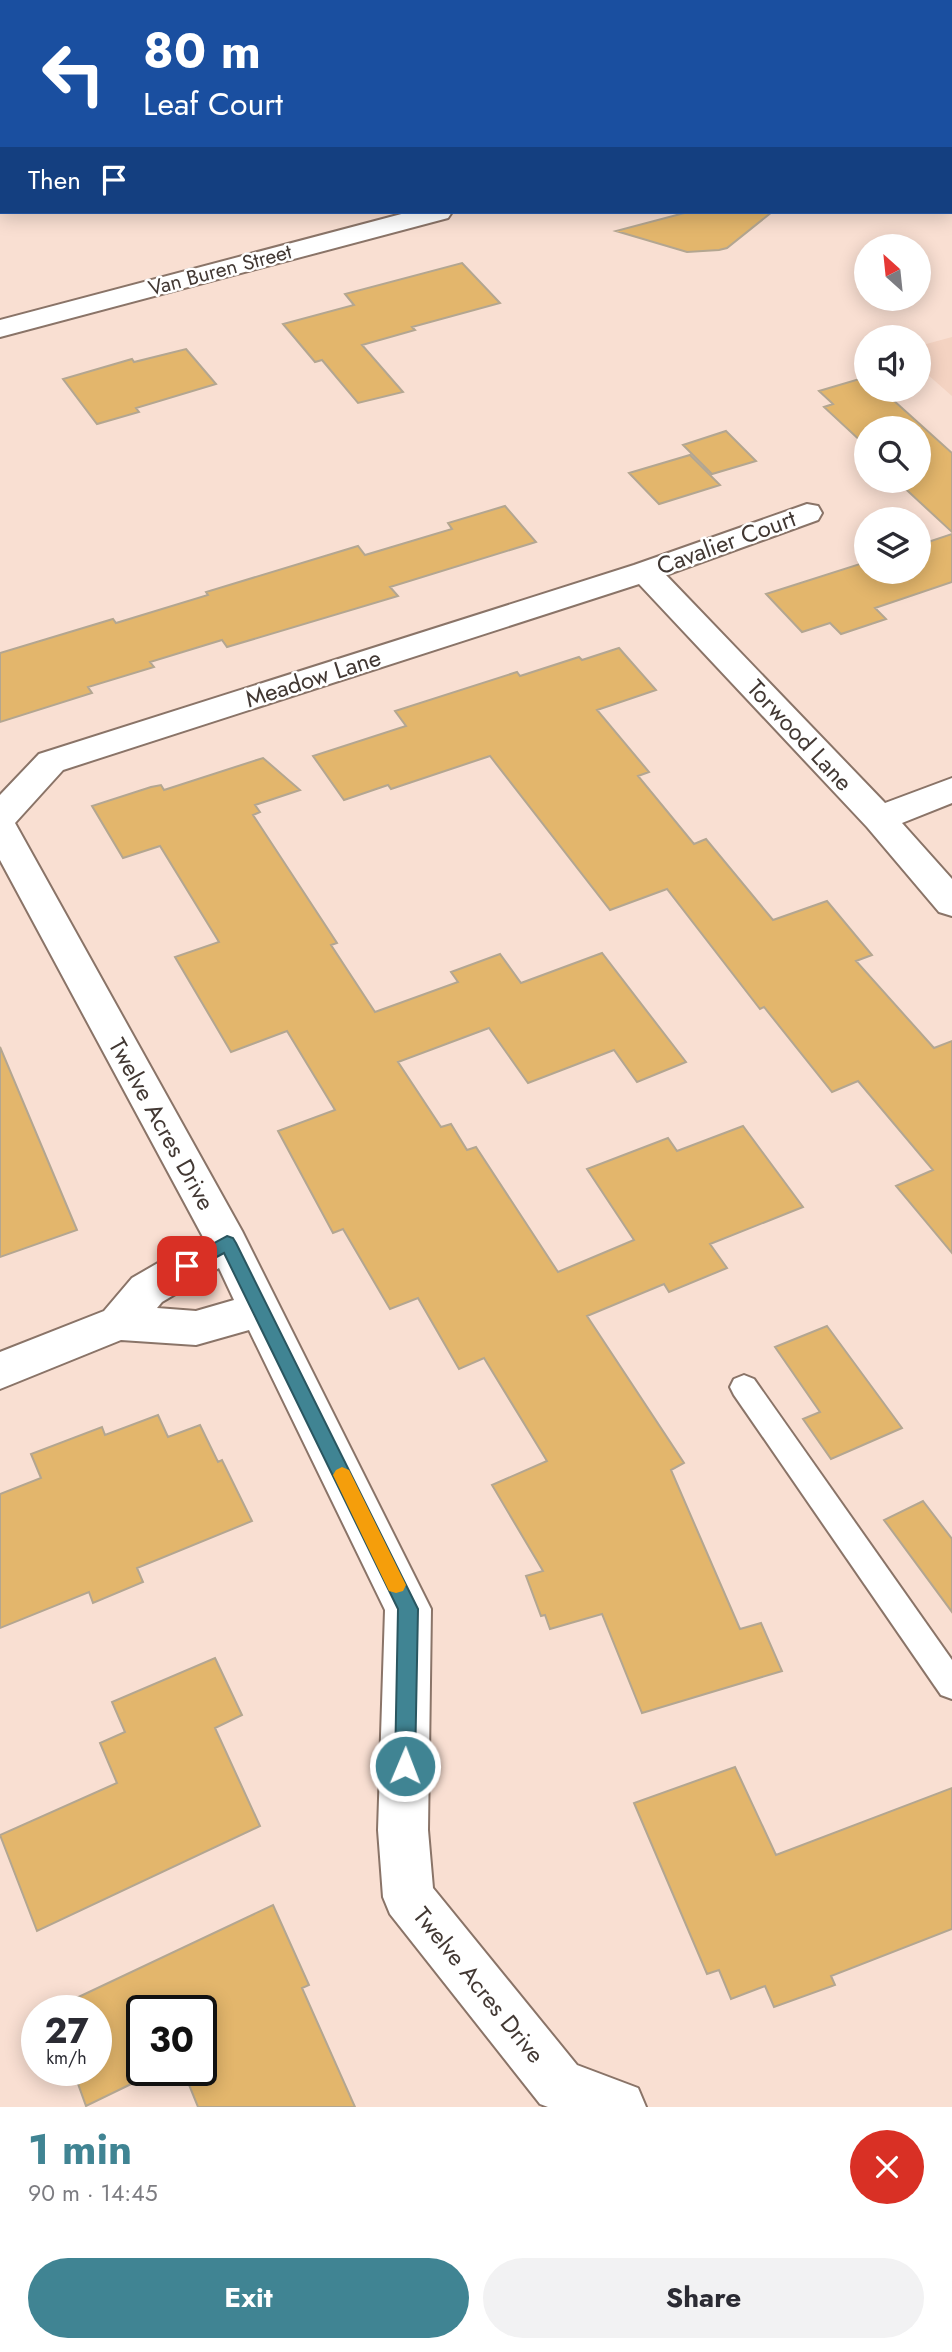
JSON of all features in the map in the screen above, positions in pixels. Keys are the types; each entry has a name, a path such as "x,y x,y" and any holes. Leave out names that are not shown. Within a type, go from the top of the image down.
{"street":[{"name":"Van Buren Street","path":"0,329 431,214"},
{"name":"Cavalier Court","path":"645,572 807,513"},
{"name":"Meadow Lane","path":"0,817 51,762 645,572"},
{"name":"Torwood Lane","path":"645,572 879,819 952,902"},
{"path":"879,819 952,790"},
{"name":"Twelve Acres Drive","path":"0,827 227,1243 408,1609 403,1830 408,1897 559,2085 619,2107"},
{"path":"119,1323 147,1290 227,1243"},
{"path":"0,1371 119,1323 196,1328 260,1309"}],"lane":[{"path":"744,1387 952,1685"}],"shaded area":[{"path":"952,337 952,396 931,378 931,343"}],"building":[{"path":"680,214 770,214 727,248 719,250 687,252 616,231"},
{"path":"462,263 500,303 412,327 415,330 362,345 403,392 358,403 322,360 315,362 283,324 354,305 345,294"},
{"path":"186,349 216,384 136,408 139,412 97,424 63,379 132,359 134,362"},
{"path":"854,381 854,402 895,402 911,416 854,416 854,435 824,407 833,404 819,391"},
{"path":"726,431 756,461 712,474 683,445"},
{"path":"931,434 952,453 952,532 931,513 931,507 925,507 910,493 931,493"},
{"path":"690,455 720,485 659,504 629,473"},
{"path":"505,506 536,542 390,587 398,596 227,647 222,640 150,662 154,667 88,687 92,693 0,722 0,653 113,619 116,623 208,595 206,592 358,546 365,555 452,529 448,523"},
{"path":"952,534 952,582 875,608 886,619 841,634 830,623 802,632 766,594 854,566 854,584 931,584 931,541"},
{"path":"619,648 656,690 597,710 649,772 638,776 694,844 706,839 773,920 827,901 872,955 856,961 934,1048 952,1041 952,1253 896,1186 933,1170 858,1081 832,1092 764,1007 760,1009 667,889 610,910 490,756 391,789 388,785 344,800 313,756 406,726 395,711 517,672 520,676 579,657 582,660"},
{"path":"263,758 300,790 255,805 260,812 253,815 337,943 331,945 375,1012 458,982 451,972 500,954 521,983 602,953 686,1062 637,1082 614,1050 528,1083 489,1028 398,1062 441,1127 451,1124 467,1150 476,1147 558,1272 634,1240 587,1169 668,1138 677,1151 743,1126 803,1207 710,1244 727,1268 669,1292 664,1284 587,1316 684,1463 671,1470 740,1629 761,1623 782,1671 642,1713 602,1614 550,1629 545,1615 541,1616 526,1576 543,1571 492,1485 547,1461 484,1358 459,1369 418,1298 390,1309 343,1229 333,1233 278,1131 335,1110 287,1031 231,1052 175,957 219,942 160,846 123,858 92,806 151,787 161,785 164,790"},
{"path":"0,1047 77,1230 0,1257"},
{"path":"827,1326 902,1428 831,1459 803,1419 820,1412 775,1347"},
{"path":"158,1415 168,1437 200,1425 218,1462 222,1460 252,1521 137,1568 143,1582 93,1603 89,1592 0,1628 0,1494 41,1478 31,1454 102,1427 105,1435"},
{"path":"923,1501 952,1539 952,1612 884,1520"},
{"path":"215,1658 242,1715 215,1728 260,1826 37,1931 0,1835 117,1783 100,1743 125,1732 112,1702"},
{"path":"735,1767 776,1855 952,1788 952,1929 831,1976 835,1985 774,2007 765,1986 731,1999 719,1970 707,1974 634,1803"},
{"path":"273,1905 309,1985 302,1988 355,2107 198,2107 189,2086 217,2086 217,1995 126,1995 127,2086 86,2106 79,2086 112,2086 112,1995 83,1995"}],"slow traffic":[{"path":"342,1475 396,1585"}],"route":[{"path":"187,1266 227,1243 408,1609 405,1766"}]}
